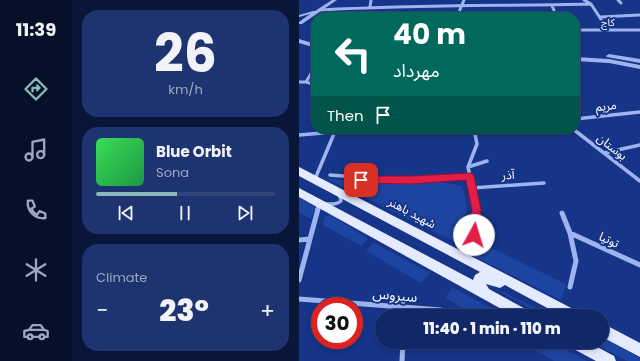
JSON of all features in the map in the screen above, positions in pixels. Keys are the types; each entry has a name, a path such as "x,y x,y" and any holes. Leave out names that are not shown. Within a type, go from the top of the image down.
{"main road":[{"name":"شهید باهنر","path":"299,171 562,309"},
{"path":"299,192 514,309"},
{"path":"484,292 478,282 479,279 484,277 503,284 516,285"},
{"path":"609,334 640,350"},
{"path":"588,349 609,361"}],"street":[{"path":"318,12 335,0"},
{"path":"370,7 371,0"},
{"path":"460,12 464,0"},
{"path":"584,0 591,4 608,30"},
{"path":"618,0 621,3"},
{"path":"314,12 321,10 370,7 552,6 591,4"},
{"path":"552,6 555,12"},
{"path":"299,16 311,13"},
{"path":"600,17 640,15"},
{"path":"299,23 311,16"},
{"name":"کاج","path":"580,30 640,30"},
{"path":"299,41 311,44"},
{"path":"580,54 601,55 640,61"},
{"path":"580,59 609,61 640,67"},
{"path":"306,82 311,74"},
{"path":"299,82 311,84"},
{"name":"مریم","path":"580,119 640,112"},
{"path":"299,135 311,134"},
{"path":"315,179 334,134"},
{"path":"469,246 474,235 477,210 468,167 477,144 475,134"},
{"name":"بوستان","path":"579,134 640,181"},
{"path":"604,154 640,145"},
{"path":"468,167 487,161"},
{"path":"330,175 361,180 411,180 470,176"},
{"name":"آذر","path":"472,188 544,183"},
{"path":"299,280 319,203 333,205 338,204 341,202 339,192"},
{"path":"562,213 570,233 576,261 570,288"},
{"name":"توتیا","path":"570,233 640,265"},
{"path":"299,240 310,239"},
{"name":"سیروس","path":"299,299 424,309"},
{"path":"401,361 402,349"}],"shaded area":[{"path":"325,178 368,183 443,182 461,186 467,207 464,229 459,244"},
{"path":"299,198 315,206 314,213 309,218 299,212"},
{"path":"331,215 368,239 361,246 323,225 325,217"},
{"path":"476,241 566,284 561,300 470,254"},
{"path":"374,243 430,273 421,283 366,251"},
{"path":"482,282 539,309 531,309"},
{"path":"452,287 492,309 464,309 446,298"},
{"path":"609,341 640,358 640,361 627,361 605,349 609,349"},
{"path":"533,349 566,349 587,361 554,361"}],"route":[{"path":"361,180 411,180 470,176 477,210 474,235"}]}
